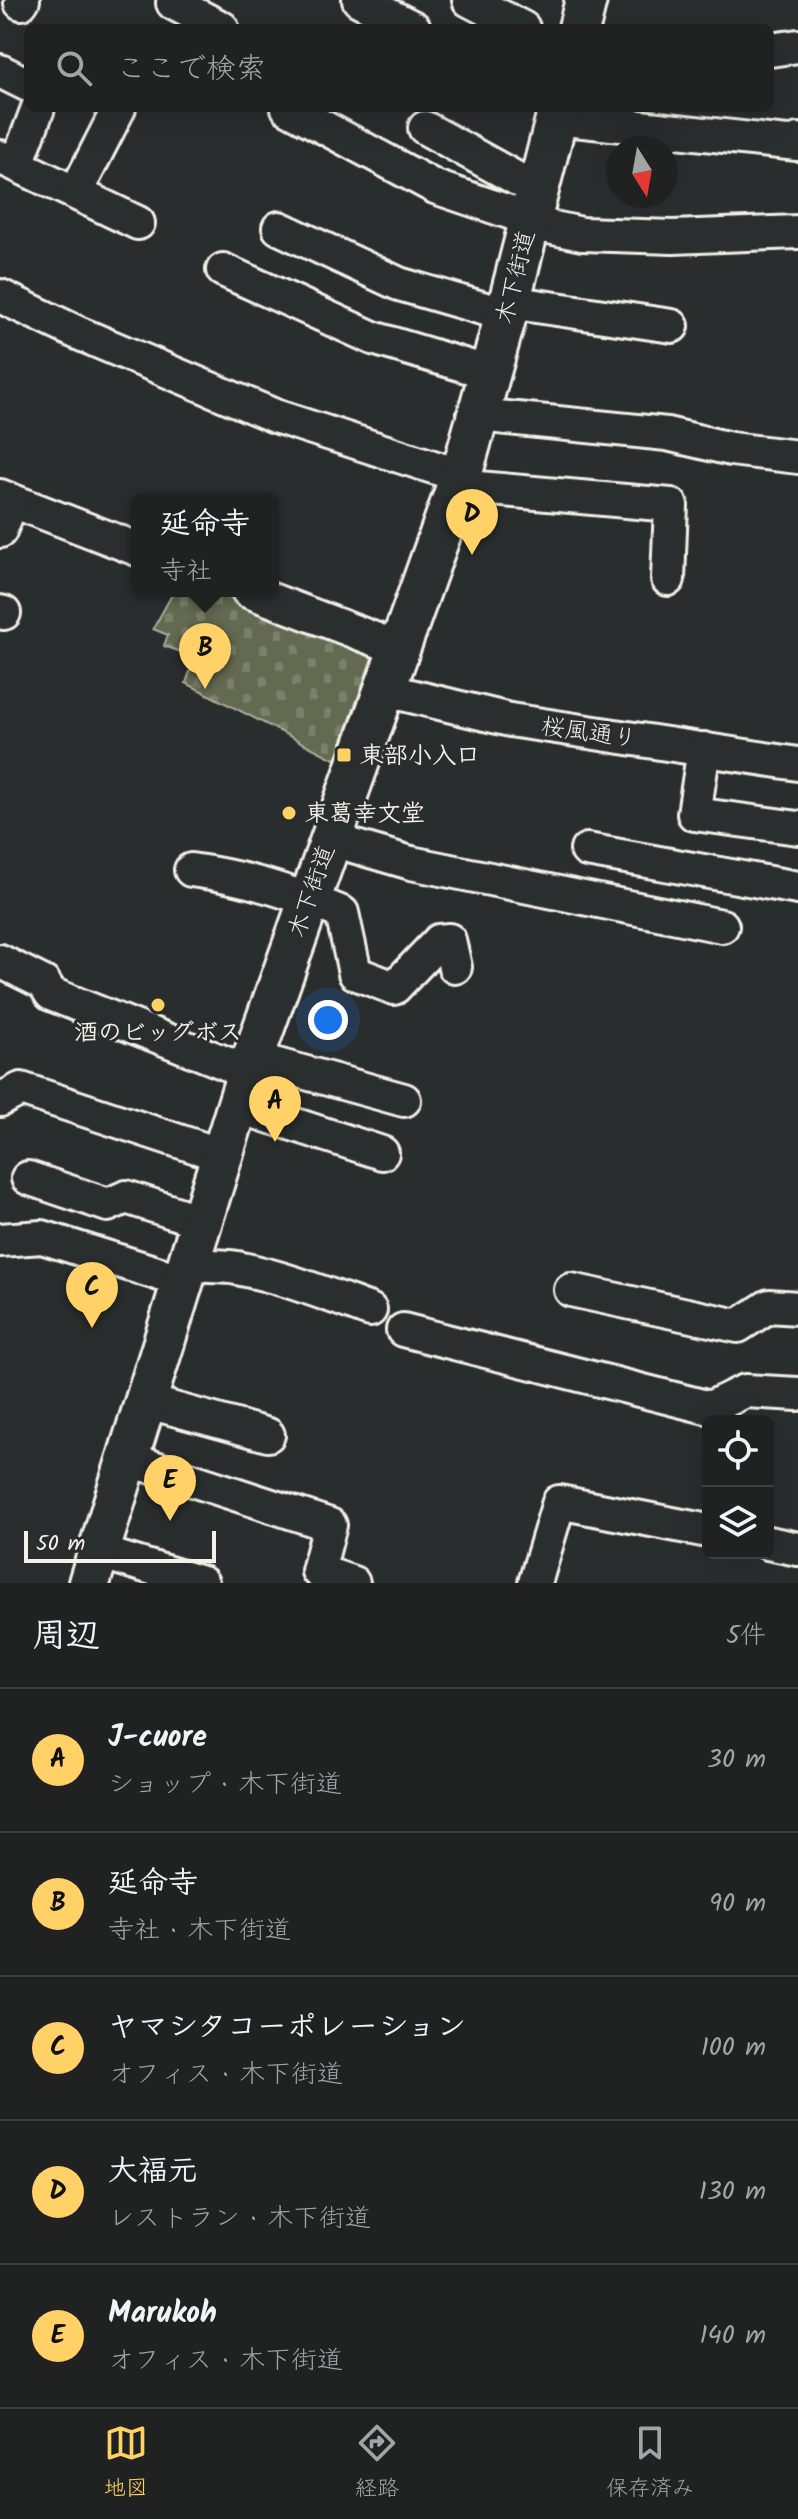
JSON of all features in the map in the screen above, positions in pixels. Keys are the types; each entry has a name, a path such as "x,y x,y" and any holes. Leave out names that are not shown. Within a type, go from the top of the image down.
{"main road":[{"path":"580,24 586,0"},
{"name":"木下街道","path":"94,1568 246,1079 382,689 459,481 557,113"}],"street":[{"path":"359,0 406,24"},
{"path":"469,0 515,24"},
{"path":"167,10 210,24"},
{"path":"774,49 798,46"},
{"path":"0,71 24,83"},
{"path":"36,112 9,160 138,223"},
{"path":"76,192 117,112"},
{"path":"295,112 435,187 533,205"},
{"path":"557,113 797,144 798,140"},
{"path":"425,128 533,205 544,226 582,234 673,237 798,232"},
{"path":"279,228 399,284 507,309 672,326"},
{"path":"223,270 373,338 490,373"},
{"path":"0,296 78,333 275,416 459,481 671,505 668,579"},
{"path":"478,415 666,444 798,457"},
{"path":"0,531 6,498 131,547"},
{"path":"264,597 398,648"},
{"name":"桜風通り","path":"382,689 510,720 798,764"},
{"path":"704,749 694,814 798,828"},
{"path":"329,839 411,863 722,926"},
{"path":"587,850 798,888"},
{"path":"191,870 238,876 342,913 355,973 394,988 439,941 449,940 455,967"},
{"path":"0,961 44,983 51,994 246,1079 382,1153"},
{"path":"246,1079 404,1100"},
{"path":"0,1100 21,1089 221,1155"},
{"path":"28,1178 108,1205 126,1197 200,1221"},
{"path":"0,1240 42,1237 184,1272 234,1267 305,1286 370,1310"},
{"path":"571,1290 738,1326 769,1306 798,1308"},
{"path":"403,1330 710,1408 745,1391 798,1394"},
{"path":"145,1401 268,1435"},
{"path":"128,1459 330,1525 318,1571 353,1583"},
{"path":"535,1583 559,1502 702,1530"},
{"path":"774,1544 798,1549"},
{"path":"94,1568 195,1582"}],"green space":[{"path":"171,597 226,597 366,648 372,658 336,760 186,683 195,657 164,646 168,635 153,629"}],"place":[{"name":"大福元","path":"472,555"},
{"name":"延命寺","path":"205,689"},
{"name":"東部小入口","path":"344,755"},
{"name":"東葛幸文堂","path":"289,813"},
{"name":"酒のビッグボス","path":"158,1005"},
{"name":"J-cuore","path":"275,1142"},
{"name":"ヤマシタコーポレーション","path":"92,1328"},
{"name":"Marukoh","path":"170,1521"}]}
